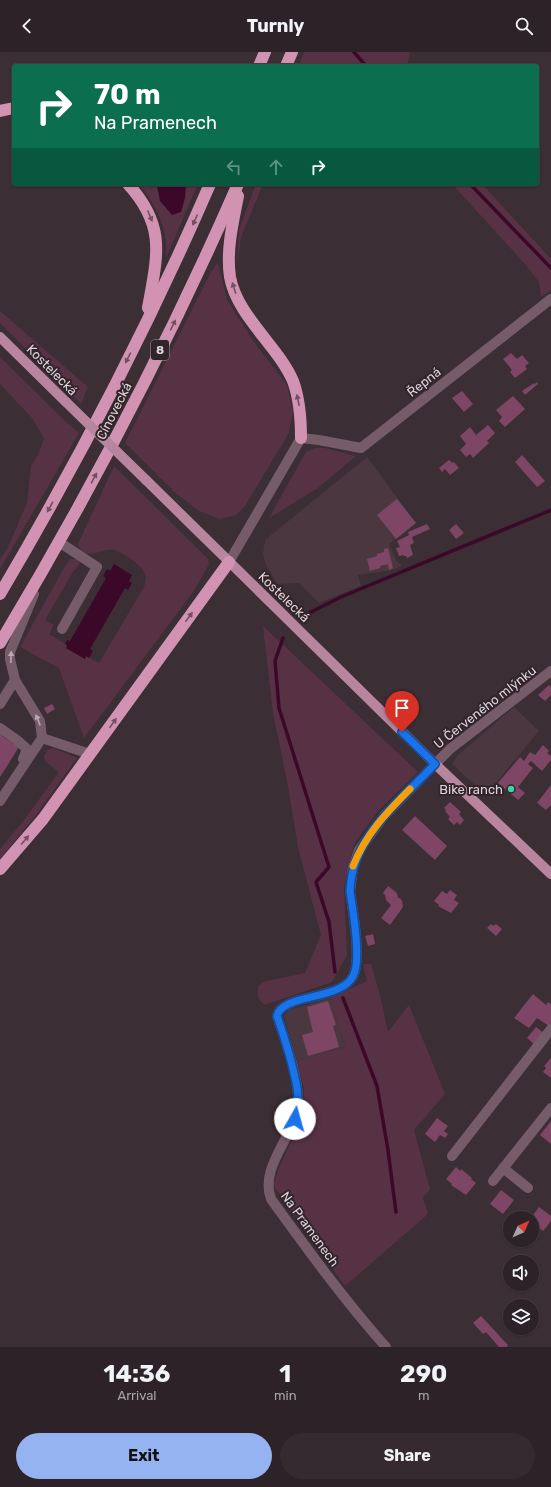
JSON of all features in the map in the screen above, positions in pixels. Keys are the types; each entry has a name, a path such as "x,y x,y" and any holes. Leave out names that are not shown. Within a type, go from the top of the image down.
{"highway":[{"path":"261,64 265,52"},
{"path":"287,64 292,52"},
{"path":"0,111 12,108"},
{"path":"130,186 139,196 149,213 154,227 156,240 157,257 146,323"},
{"name":"Cínovecká","path":"0,594 62,486 102,411 146,323 193,224 209,186"},
{"name":"Cínovecká","path":"0,643 59,542 116,437 215,237 238,186"},
{"path":"239,186 229,254 230,278 236,297 282,362 293,381 299,400 301,438"},
{"path":"0,869 43,819 229,562"}],"main road":[{"name":"Kostelecká","path":"0,337 435,764 551,874"}],"street":[{"name":"Řepná","path":"301,438 361,448 551,299"},
{"path":"229,562 301,438"},
{"path":"59,542 97,567 62,629"},
{"path":"2,798 42,738 40,721 16,680 10,659 10,652 44,568"},
{"name":"U Červeného mlýnku","path":"435,764 454,752 551,671"},
{"path":"0,704 16,680"},
{"path":"0,728 27,749 26,756 6,786 2,798"},
{"path":"42,738 90,754"},
{"name":"Na Pramenech","path":"386,1347 356,1313 319,1265 271,1199 268,1191 267,1182 271,1169 295,1119 298,1105 297,1089 287,1046 277,1016 278,1011 283,1007 301,1000 337,990 345,986 350,981 355,972 356,956 350,880 360,850 384,816 435,764"},
{"path":"452,1156 551,1029"},
{"path":"492,1181 551,1108"},
{"path":"503,1168 528,1188"}],"shaded area":[{"path":"304,52 410,52 407,64 300,64"},
{"path":"140,186 197,186 166,258 165,238 160,218"},
{"path":"157,186 186,186 185,198 181,212 172,215 160,201"},
{"path":"255,186 262,186 241,237 237,266 239,230"},
{"path":"454,186 484,186 551,259 551,290 541,297 539,282 525,264"},
{"path":"218,262 227,300 254,342 287,385 293,412 289,433 245,506 236,515 219,519 199,511 177,494 125,443 210,274"},
{"path":"0,311 88,387 81,404 0,323"},
{"path":"0,357 79,433 0,569 0,560 8,547 27,503 31,466 38,455 44,439 33,419 0,384"},
{"path":"316,448 325,448 356,456 318,488 269,518 306,452"},
{"path":"367,457 416,523 389,544 396,560 402,566 392,570 358,575 361,586 319,603 299,583 277,584 265,563 263,554 265,540"},
{"path":"114,466 208,559 209,564 193,592 84,738 59,668 20,647 70,559 77,559 80,563 74,570 45,620 54,625 49,634 67,645 66,648 85,659 86,656 99,663 144,587 146,577 143,570 127,556 114,550 89,554 81,550 78,544"},
{"path":"114,564 132,575 129,581 132,583 128,590 125,588 90,649 93,651 89,658 86,656 85,659 66,648 67,645 65,644 67,640 70,641 106,578 103,576 107,569 110,571"},
{"path":"263,626 418,772 378,811 354,844 344,887 347,955 332,982 264,1005 258,998 258,986 263,982 305,973 321,935 298,847 288,786 273,713"},
{"path":"514,707 539,731 486,795 452,764 458,755"},
{"path":"53,748 77,758 36,815 0,859 0,849 25,819 59,772 46,762 44,757 47,750"},
{"path":"363,964 371,964 381,999 388,1032 409,1005 445,1094 414,1130 430,1189 423,1198 428,1214 345,1286 273,1185 279,1168 303,1116 304,1088 297,1061 345,1047 330,998 367,981"},
{"path":"330,998 345,1047 297,1061 284,1016 288,1010"}],"building":[{"path":"511,353 517,359 522,355 529,363 525,366 527,369 515,378 510,372 512,370 503,359"},
{"path":"537,382 538,384 525,395 522,391"},
{"path":"462,391 473,404 464,412 452,398"},
{"path":"513,396 525,409 505,427 499,421 502,417 496,410"},
{"path":"488,425 495,433 487,441 489,443 473,458 470,454 466,457 460,450 466,444 460,436 470,427 476,435"},
{"path":"522,455 545,481 537,487 515,462"},
{"path":"449,460 453,463 454,462 459,468 450,475 445,469 442,472 439,468"},
{"path":"397,499 416,523 396,539 377,515"},
{"path":"427,524 430,529 412,537 414,543 410,545 413,555 407,558 403,555 399,556 396,548 400,547 397,541 409,535 408,532"},
{"path":"456,524 464,533 456,539 449,530"},
{"path":"388,548 393,568 389,570 388,564 370,571 367,559 377,556 377,554 384,552 384,549"},
{"path":"549,685 551,687 551,695 545,701 538,695"},
{"path":"52,704 55,709 47,714 44,708"},
{"path":"0,733 3,735 2,736 19,747 0,777"},
{"path":"543,745 549,751 547,753 551,756 551,760 542,771 531,761 528,764 533,768 518,787 525,793 518,800 498,783 520,757 524,761 530,752 535,755"},
{"path":"551,785 551,805 546,810 537,803"},
{"path":"450,802 461,812 459,814 464,820 460,825 457,822 454,825 448,819 450,817 444,808"},
{"path":"415,816 447,846 435,860 402,830"},
{"path":"388,886 397,893 398,898 402,901 403,907 390,925 381,918 391,905 386,900 383,893"},
{"path":"450,890 457,895 454,900 459,903 451,913 438,906 439,905 434,901 442,891 447,894"},
{"path":"491,924 493,926 496,924 502,929 496,936 487,928"},
{"path":"373,934 375,944 368,946 365,936"},
{"path":"533,994 546,1005 548,1002 551,1004 551,1024 549,1026 537,1018 529,1028 514,1018"},
{"path":"328,1001 336,1025 333,1026 339,1047 308,1056 302,1035 313,1032 307,1007"},
{"path":"536,1027 544,1033 535,1045 527,1038"},
{"path":"551,1058 551,1078 543,1072 546,1068 544,1066"},
{"path":"437,1118 448,1126 444,1131 448,1134 445,1138 440,1135 435,1142 425,1134"},
{"path":"551,1121 551,1144 540,1135"},
{"path":"456,1167 460,1171 461,1169 476,1183 466,1195 451,1185 452,1184 446,1179"},
{"path":"501,1190 514,1200 505,1211 503,1211 503,1214 490,1204"},
{"path":"539,1207 551,1216 551,1221 543,1231 539,1228 539,1211 536,1211"},
{"path":"481,1316 508,1345 507,1347 499,1347 486,1332 483,1334 473,1323"}],"waterway":[{"path":"354,52 364,64"},
{"path":"472,186 551,268"},
{"path":"307,614 341,597 551,510"},
{"path":"283,638 275,661 279,708 329,867 316,882 329,922 335,972"},
{"path":"343,998 377,1086 388,1150 396,1212"}],"slow traffic":[{"path":"353,866 370,832 410,789"}],"place":[{"name":"Bike ranch","path":"511,789"}],"route":[{"path":"295,1119 298,1105 297,1089 287,1046 277,1016 278,1011 283,1007 301,1000 337,990 345,986 355,972 356,956 350,891 350,880 353,868 360,850 370,832 435,764 402,732"}]}
